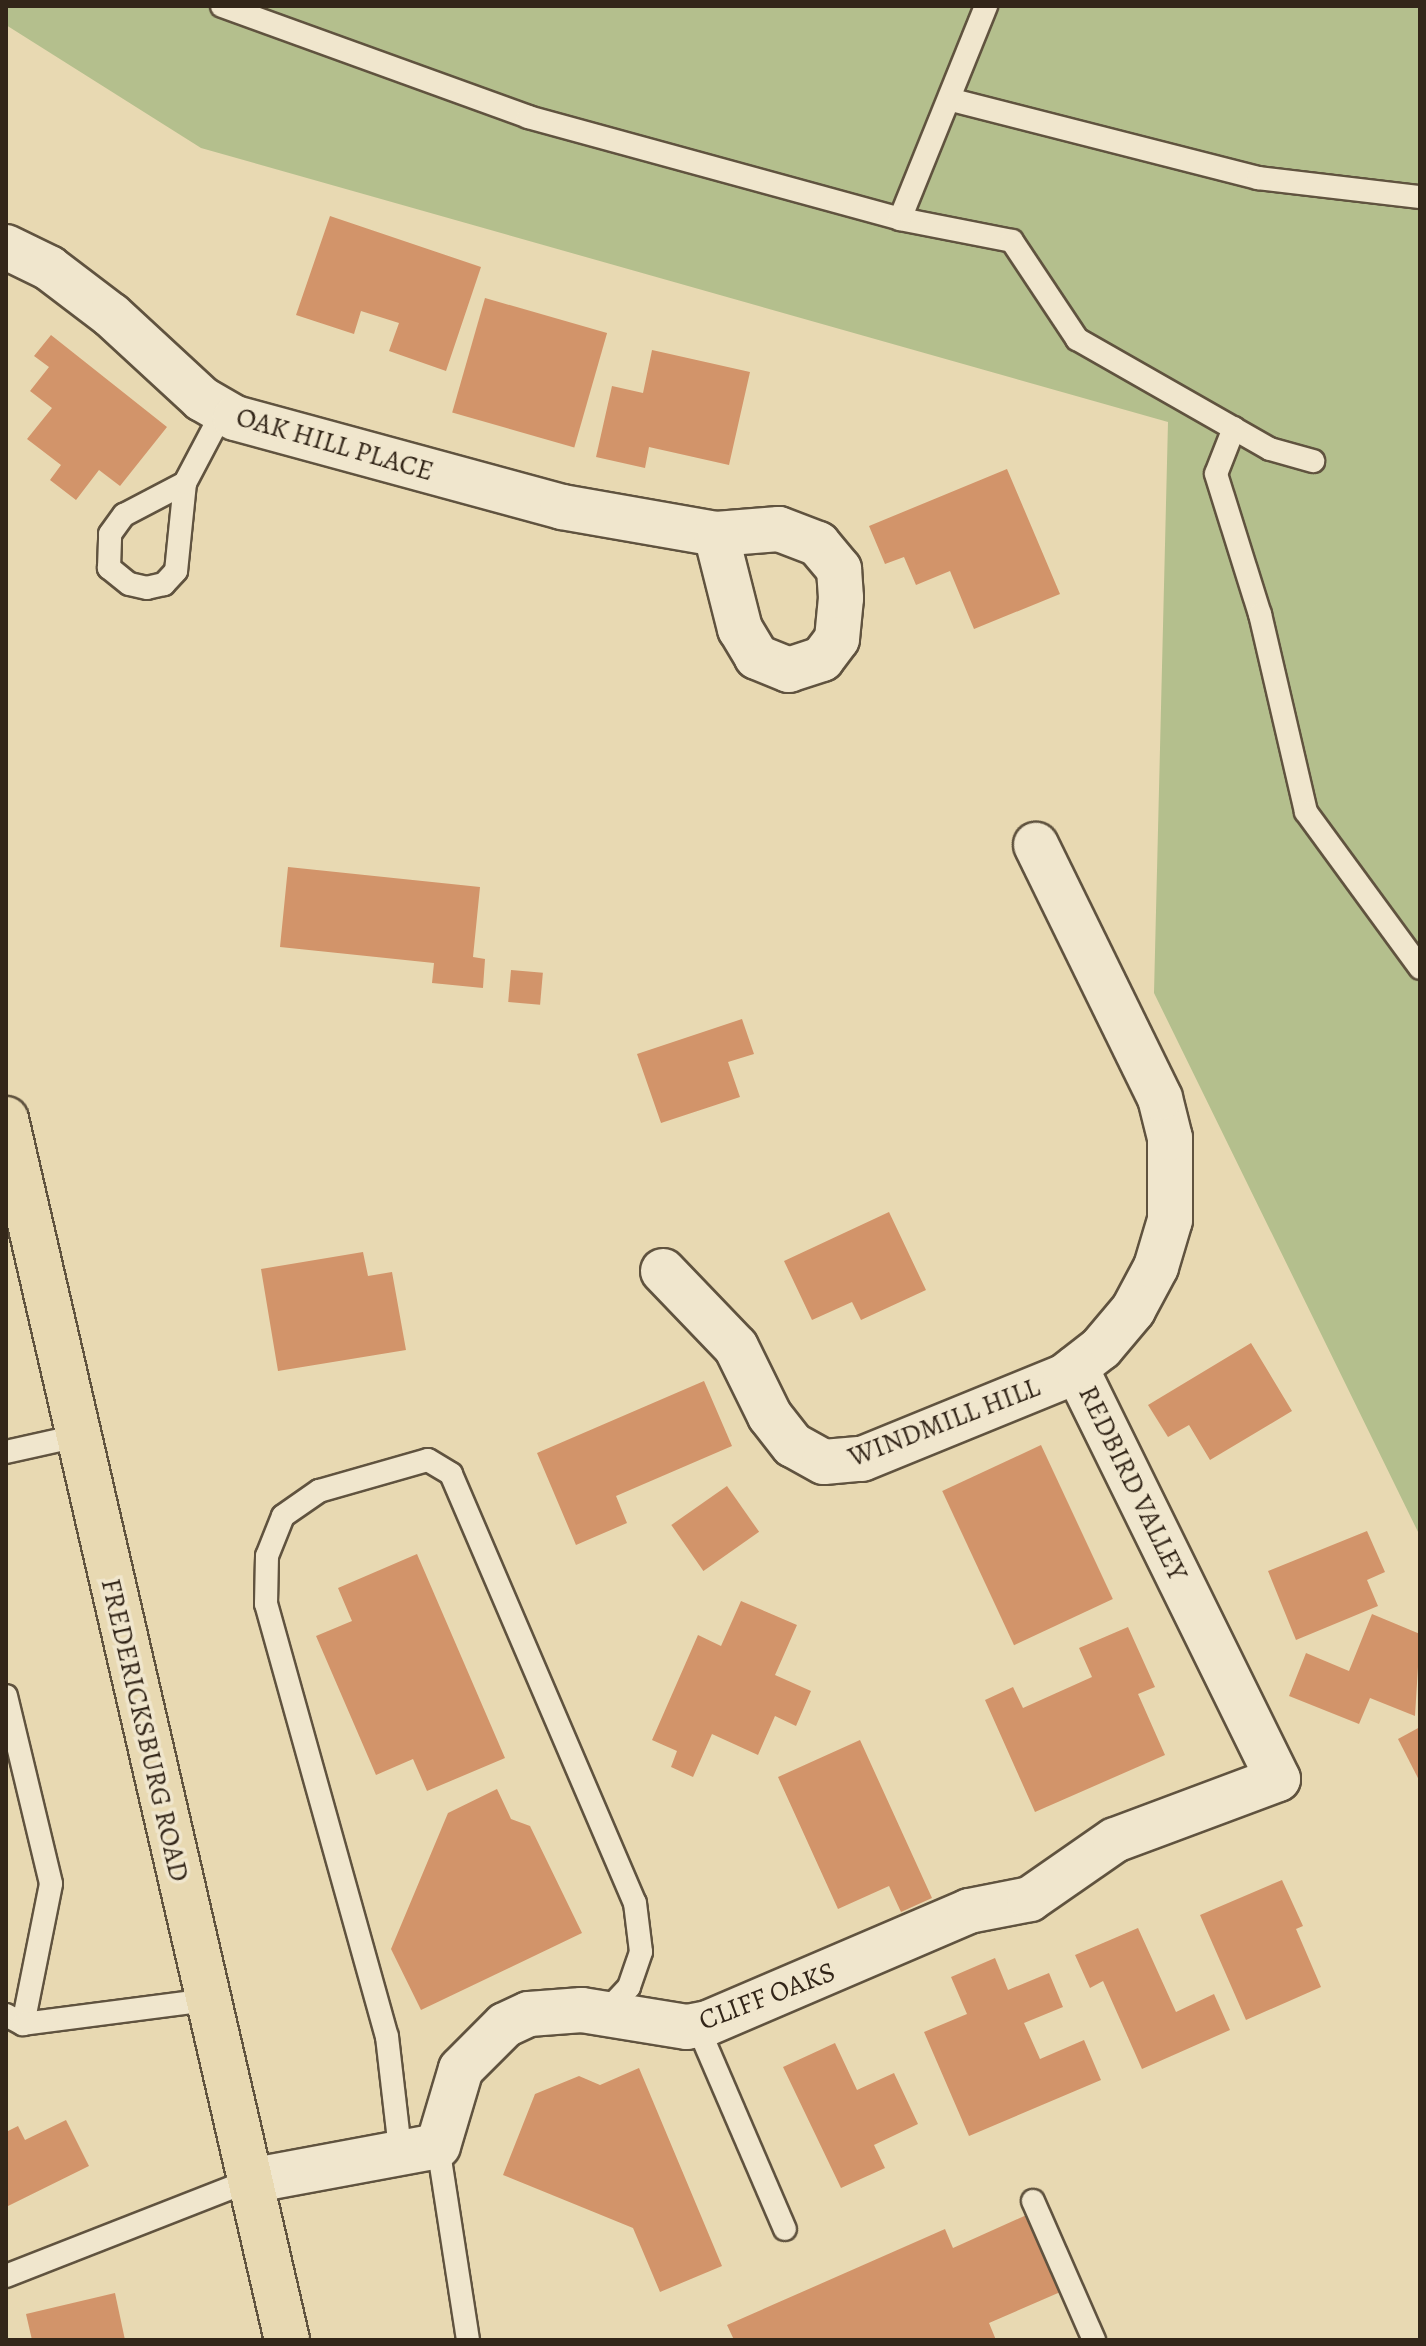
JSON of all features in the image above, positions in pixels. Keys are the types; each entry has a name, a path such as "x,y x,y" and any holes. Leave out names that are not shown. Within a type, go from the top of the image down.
{"main road":[{"name":"FREDERICKSBURG ROAD","path":"6,1119 287,2340"}],"street":[{"name":"OAK HILL PLACE","path":"6,247 49,268 86,296 163,367 223,411 349,452 562,507 716,534"},
{"name":"REDBIRD VALLEY","path":"1036,845 1160,1098 1174,1171 1170,1220 1156,1267 1133,1310 1076,1368 1278,1779"},
{"name":"WINDMILL HILL","path":"663,1271 736,1347 770,1416 793,1445 824,1462 862,1459 1076,1368"},
{"name":"CLIFF OAKS","path":"419,2148 461,2069 505,2025 551,2011 697,2025 764,2002 969,1911 1030,1899 1115,1840 1278,1779"},
{"path":"249,2181 419,2148"}],"lane":[{"path":"222,6 528,117 900,219 1012,241 1077,339 1270,449 1313,461"},
{"path":"900,219 952,100 986,6"},
{"path":"952,100 1258,178 1420,197"},
{"path":"185,483 124,515 110,534 109,568 129,584 147,588 164,584 176,571 185,483 223,411"},
{"path":"1234,428 1216,474 1260,614 1306,812 1420,968"},
{"path":"6,1452 78,1436"},
{"path":"468,2340 419,2148 266,1604 267,1556 283,1516 319,1491 428,1460 451,1474 635,1903 641,1952 629,1987 604,2014"},
{"path":"6,1696 51,1884 15,2020 207,2000"},
{"path":"697,2025 785,2229"},
{"path":"6,2276 249,2181"},
{"path":"1033,2201 1094,2340"}],"green space":[{"path":"6,6 1420,6 1420,1536 1154,993 1168,422 201,148 6,25"}],"building":[{"path":"330,216 481,267 446,371 389,351 399,323 361,311 354,334 296,315"},
{"path":"485,298 607,333 574,447 452,412"},
{"path":"51,335 167,427 120,486 99,470 76,500 50,480 61,465 27,439 52,408 30,391 49,367 34,356"},
{"path":"652,350 750,372 729,465 649,447 645,468 596,457 612,386 643,393"},
{"path":"1007,469 1060,594 974,629 950,571 916,585 904,557 885,564 869,526"},
{"path":"288,867 480,887 473,957 485,959 483,988 432,983 434,963 280,947"},
{"path":"511,970 543,973 540,1005 508,1002"},
{"path":"742,1019 754,1054 728,1062 740,1097 661,1123 637,1054"},
{"path":"889,1212 926,1290 861,1320 852,1302 812,1320 784,1261"},
{"path":"363,1252 368,1276 392,1272 406,1350 278,1371 261,1269"},
{"path":"1251,1343 1292,1411 1210,1460 1189,1425 1168,1437 1148,1405"},
{"path":"704,1381 732,1446 616,1496 627,1523 576,1545 537,1453"},
{"path":"1041,1445 1113,1599 1014,1645 942,1491"},
{"path":"727,1486 759,1532 703,1571 671,1525"},
{"path":"1367,1531 1385,1572 1367,1580 1378,1606 1296,1640 1268,1571"},
{"path":"417,1554 505,1758 427,1791 413,1759 376,1775 316,1636 352,1621 338,1588"},
{"path":"741,1601 797,1625 775,1675 811,1691 796,1726 775,1716 758,1755 712,1734 693,1777 671,1767 677,1751 652,1740 698,1635 721,1646"},
{"path":"1372,1614 1420,1634 1415,1716 1370,1698 1359,1724 1289,1696 1306,1653 1349,1671"},
{"path":"1128,1627 1155,1687 1138,1694 1165,1755 1035,1812 985,1700 1013,1687 1023,1708 1092,1677 1079,1648"},
{"path":"1420,1727 1420,1782 1398,1739"},
{"path":"860,1740 932,1898 901,1912 889,1886 838,1909 778,1777"},
{"path":"497,1789 511,1819 530,1826 582,1933 421,2010 391,1949 448,1813"},
{"path":"1282,1880 1303,1926 1296,1929 1321,1987 1246,2020 1200,1915"},
{"path":"1138,1928 1176,2012 1214,1994 1230,2030 1142,2069 1103,1981 1090,1988 1075,1955"},
{"path":"995,1958 1008,1990 1049,1973 1063,2007 1024,2023 1040,2059 1084,2040 1101,2080 969,2136 924,2032 967,2014 951,1977"},
{"path":"835,2043 857,2090 894,2073 918,2124 874,2145 885,2168 841,2188 783,2067"},
{"path":"639,2068 722,2266 660,2292 633,2228 503,2175 535,2094 579,2076 600,2085"},
{"path":"66,2120 89,2166 6,2207 6,2132 18,2126 25,2140"},
{"path":"1031,2213 1065,2290 989,2323 996,2340 734,2340 727,2325 945,2229 953,2248"},
{"path":"115,2293 125,2340 32,2340 26,2314"}]}
